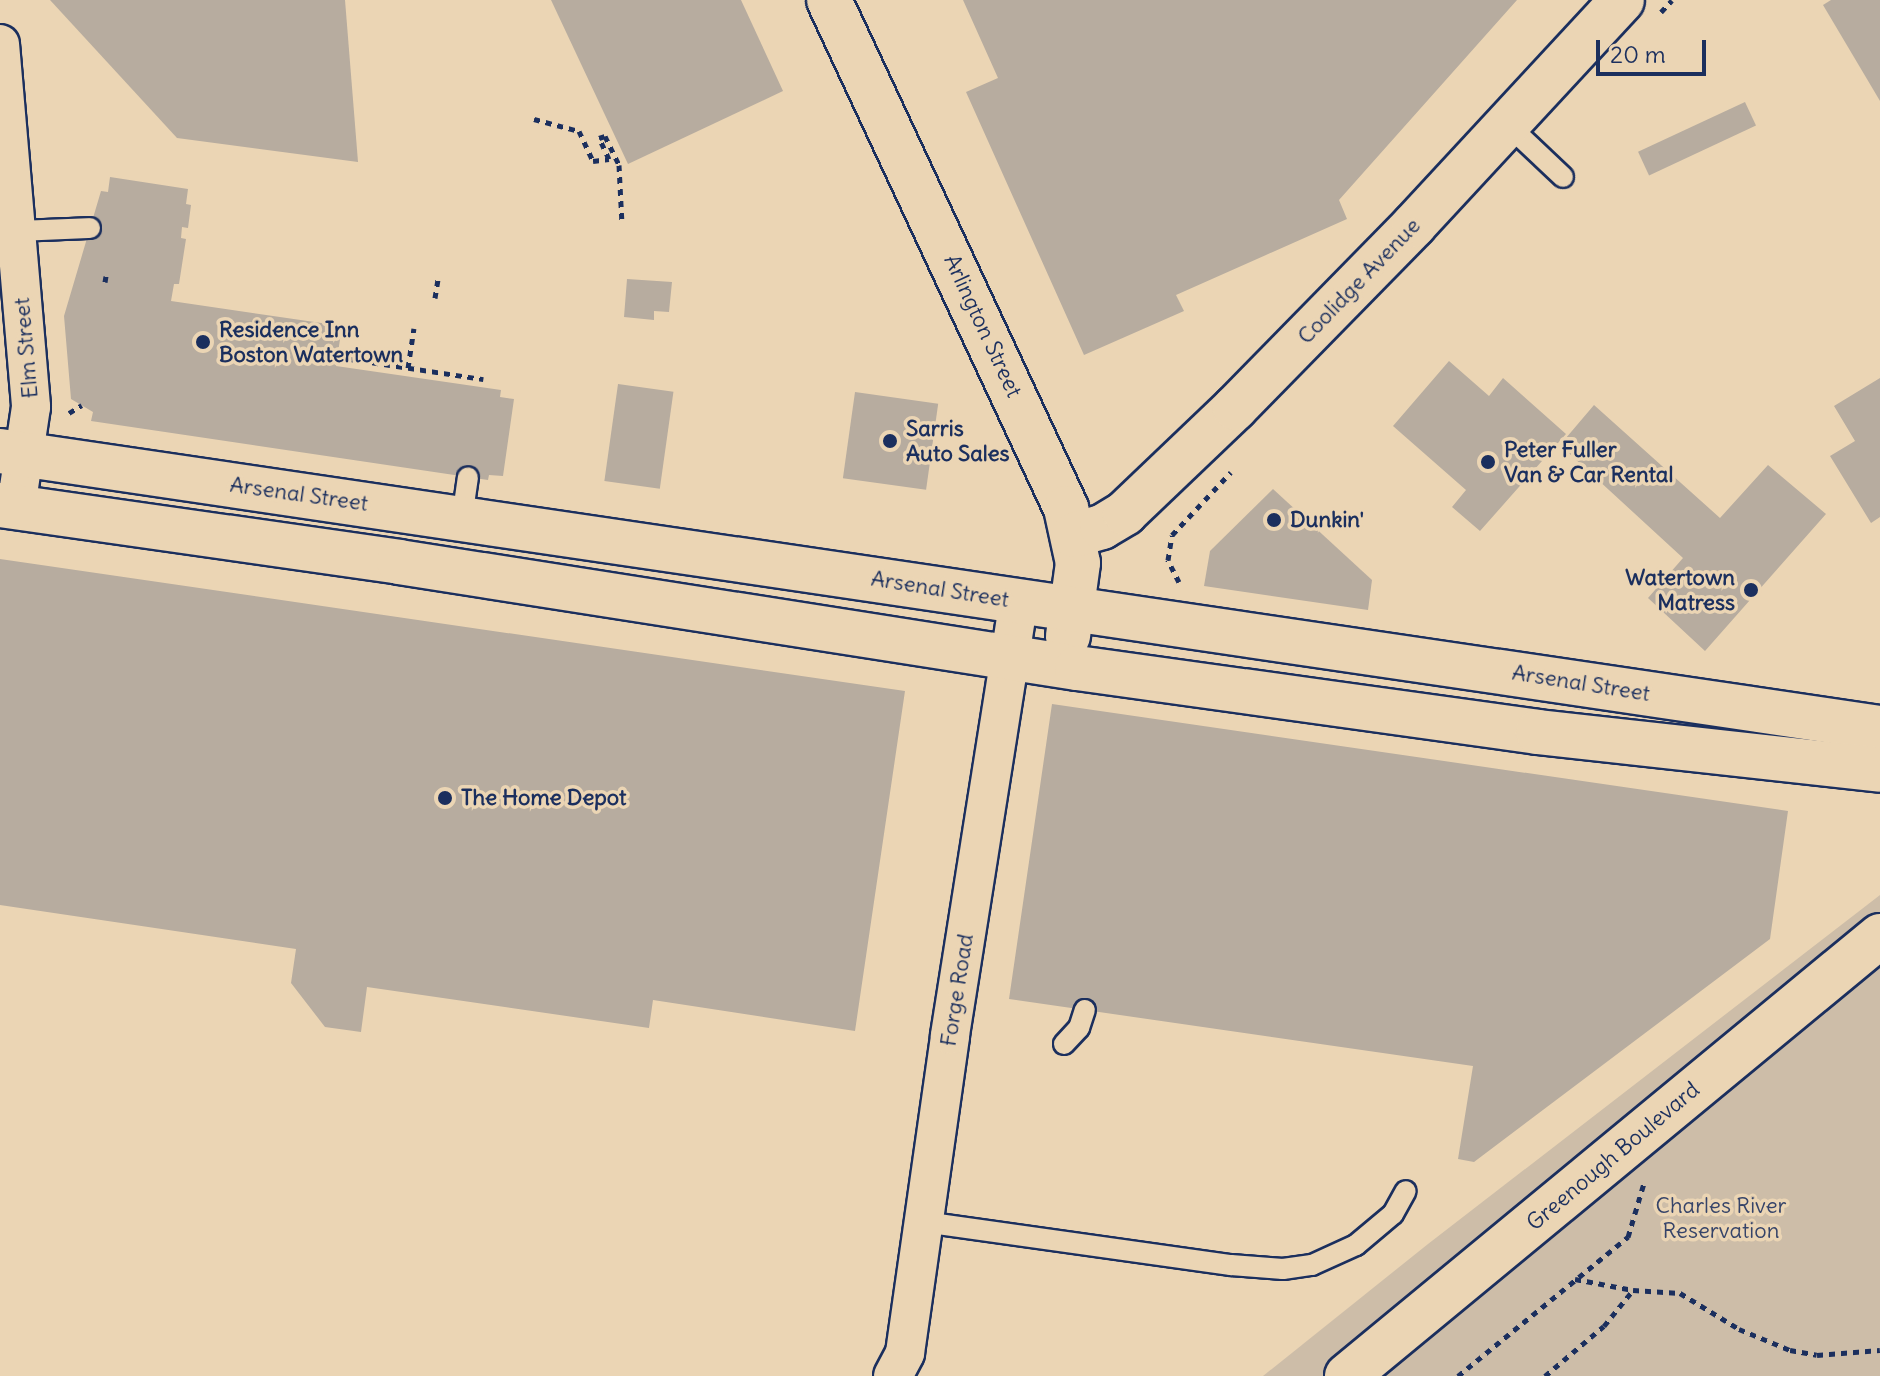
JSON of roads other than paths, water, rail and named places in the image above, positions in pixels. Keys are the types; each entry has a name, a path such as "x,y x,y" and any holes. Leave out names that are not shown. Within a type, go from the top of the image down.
{"main road":[{"name":"Arlington Street","path":"829,0 1040,446 1074,535 1078,563 1064,666"},
{"name":"Coolidge Avenue","path":"1074,535 1114,521 1151,489 1280,362 1622,0"},
{"name":"Arsenal Street","path":"12,452 465,498 1019,601 1880,728"},
{"path":"8,506 1064,666 1538,732 1880,770"},
{"name":"Greenough Boulevard","path":"1347,1376 1880,936"}],"street":[{"name":"Elm Street","path":"0,44 31,407 12,452 8,506"},
{"name":"Forge Road","path":"893,1376 905,1353 1019,601"}],"lane":[{"path":"1507,124 1563,177"},
{"path":"16,231 90,228"},
{"path":"1064,1044 1079,1028 1085,1010"},
{"path":"924,1222 1217,1263 1283,1269 1312,1265 1356,1245 1393,1214 1406,1191"}],"place":[{"name":"Residence Inn Boston Watertown","path":"203,342"},
{"name":"Sarris Auto Sales","path":"890,441"},
{"name":"Peter Fuller Van & Car Rental","path":"1488,462"},
{"name":"Dunkin'","path":"1274,520"},
{"name":"Watertown Matress","path":"1751,590"},
{"name":"The Home Depot","path":"445,798"}],"park label":[{"name":"Charles River Reservation","path":"1721,1218"}]}
